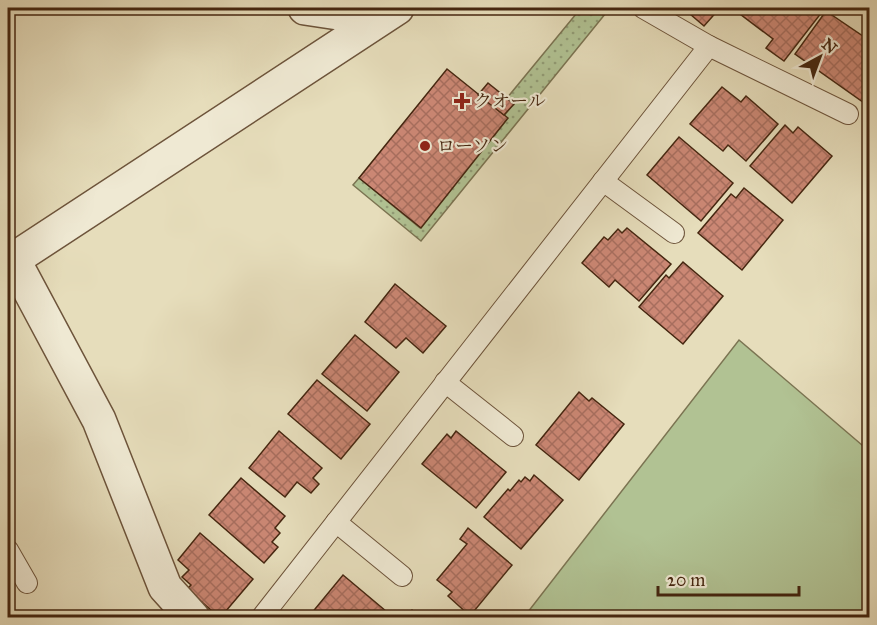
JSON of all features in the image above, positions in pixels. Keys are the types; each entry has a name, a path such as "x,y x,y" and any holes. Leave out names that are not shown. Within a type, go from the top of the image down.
{"street":[{"path":"330,51 313,9 388,13"},
{"path":"193,618 165,587 99,420 10,261 388,13"}],"lane":[{"path":"644,8 709,46 848,114"},
{"path":"261,618 709,46"},
{"path":"603,181 674,233"},
{"path":"445,382 513,436"},
{"path":"336,522 402,576"},
{"path":"8,550 27,583"}],"green space":[{"path":"581,8 610,8 421,241 353,185 359,178 420,228 513,104 507,98"},
{"path":"739,340 869,451 869,617 524,617"}],"building":[{"path":"683,8 720,8 704,26"},
{"path":"732,8 816,8 822,12 784,61 766,48 773,39"},
{"path":"826,11 870,41 870,107 795,54"},
{"path":"447,69 508,118 421,228 359,178"},
{"path":"488,83 514,104 504,115 478,95"},
{"path":"722,87 741,102 746,96 778,124 746,161 728,145 723,151 690,124"},
{"path":"785,125 793,133 798,127 832,156 792,203 750,166"},
{"path":"679,137 733,183 701,221 647,175"},
{"path":"744,188 783,220 742,270 698,233 731,194 736,198"},
{"path":"627,228 671,264 639,301 615,280 609,287 582,263 604,237 608,240 618,229 622,233"},
{"path":"683,262 723,296 683,344 639,307 666,275 669,278"},
{"path":"395,284 446,326 423,353 406,338 396,348 365,322"},
{"path":"355,335 399,372 367,411 322,374"},
{"path":"317,380 370,424 341,459 288,414"},
{"path":"579,392 589,401 592,398 624,424 579,480 536,445"},
{"path":"279,431 322,468 313,478 319,484 311,493 297,482 285,497 249,468"},
{"path":"456,431 506,472 476,508 422,464 447,434 451,438"},
{"path":"534,475 563,500 521,549 484,517 508,489 510,491 519,480 521,482 525,477 530,481"},
{"path":"241,478 285,516 275,528 280,533 272,542 278,547 264,563 209,515"},
{"path":"468,528 512,565 470,616 448,596 452,592 437,580 467,544 460,539"},
{"path":"200,533 253,579 220,618 187,589 191,585 182,577 189,570 178,560"},
{"path":"343,575 393,617 314,618 310,615"},
{"path":"412,610 421,618 406,618"}],"place":[{"name":"クオール","path":"462,101"},
{"name":"ローソン","path":"425,146"}]}
